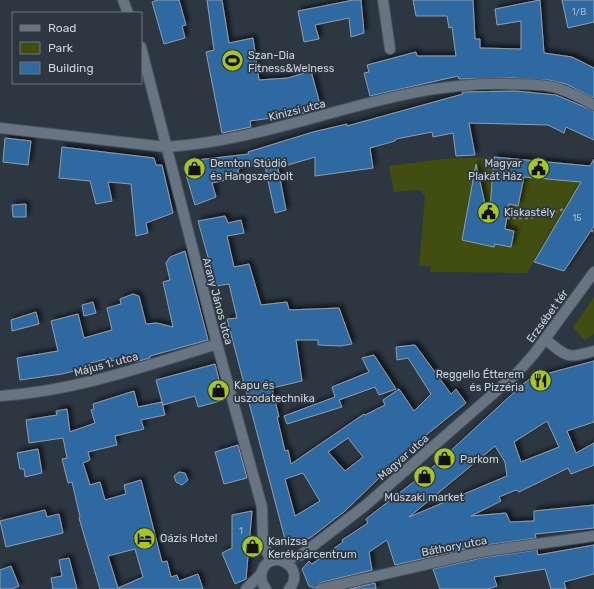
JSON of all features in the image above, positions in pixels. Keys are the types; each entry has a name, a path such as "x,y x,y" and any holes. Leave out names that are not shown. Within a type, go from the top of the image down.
{"street":[{"path":"123,0 128,12"},
{"path":"382,0 390,49"},
{"name":"Arany János utca","path":"142,50 217,344 262,507 263,542 271,561"},
{"name":"Kinizsi utca","path":"0,128 166,147 205,144 439,87 468,84 519,84 553,87 564,90 594,105"},
{"name":"Erzsébet tér","path":"517,374 545,339 594,272"},
{"path":"545,339 564,354 570,356 577,356 594,351"},
{"name":"Május 1. utca","path":"0,396 30,394 100,380 217,344"},
{"name":"Magyar utca","path":"271,561 301,555 366,505 517,374"},
{"name":"Báthory utca","path":"320,589 480,552 594,536"},
{"name":"Magyar utca","path":"293,572 301,555"},
{"path":"282,560 287,563 293,572 293,587"},
{"path":"246,589 271,561"},
{"path":"261,574 262,582 266,589"}],"path":[{"path":"507,218 529,218 565,209"}],"green space":[{"path":"494,157 493,174 581,182 527,273 430,272 431,266 419,266 425,195 419,190 394,192 389,166 441,159"},
{"path":"594,297 594,334 584,340 573,327"}],"building":[{"path":"158,0 179,0 186,25 182,26 185,38 164,44 152,2"},
{"path":"207,0 222,0 229,43 253,38 259,80 288,78 311,71 321,108 300,114 250,121 251,127 222,133 206,52 214,50"},
{"path":"354,0 361,0 364,33 351,37 349,18 315,25 319,39 304,42 298,11"},
{"path":"413,0 473,0 475,39 480,39 480,48 521,49 521,21 497,25 495,9 540,0 544,53 572,57 594,68 594,98 566,84 549,80 511,78 459,79 458,76 370,96 364,73 369,72 367,65 416,52 417,56 456,56 452,27 449,28 447,16 416,16"},
{"path":"562,0 594,0 594,22 568,28"},
{"path":"516,91 556,95 594,111 594,140 566,127 564,133 548,125 469,123 475,155 456,156 453,133 433,137 432,132 396,139 395,141 370,148 373,168 315,176 315,157 278,168 286,210 275,213 264,162 238,169 239,177 212,183 216,197 195,205 184,168 188,161 249,154 248,152 313,132 347,124 347,126 463,94 462,92"},
{"path":"5,138 31,141 28,165 3,162"},
{"path":"62,147 154,158 156,165 162,165 173,213 146,223 148,233 136,236 131,184 108,182 112,201 96,204 90,181 59,178"},
{"path":"494,157 590,166 594,159 594,226 564,271 534,262 581,182 524,177 518,206 509,204 505,229 514,231 511,247 495,244 494,247 462,240 476,164 489,222"},
{"path":"26,204 26,217 13,217 12,205"},
{"path":"225,216 228,223 241,220 244,233 227,236 234,267 249,264 261,305 287,302 289,310 339,308 352,344 341,346 318,345 318,340 296,340 302,381 272,388 285,451 288,450 291,464 364,414 365,415 385,405 383,400 399,389 414,411 431,394 408,358 397,360 396,347 415,345 451,394 456,389 466,403 410,448 345,511 310,538 286,543 227,319 237,318 229,284 216,286 198,221","holes":["348,438 363,457 345,471 328,452","303,473 320,501 295,516 285,479"]},
{"path":"185,251 208,340 150,356 150,358 135,362 134,356 111,361 111,358 90,363 91,367 62,374 20,380 17,358 58,351 51,321 78,314 84,338 112,330 107,308 121,304 120,299 133,294 139,296 146,324 157,323 173,327 163,282 170,280 166,263 170,257"},
{"path":"93,302 96,313 84,316 82,305"},
{"path":"36,312 39,324 12,331 11,320"},
{"path":"374,355 396,389 379,395 375,387 339,400 342,407 287,424 284,416 335,397 332,387 369,372 362,358"},
{"path":"594,361 594,422 567,431 576,453 594,443 594,465 571,474 568,468 519,492 516,490 499,497 501,501 471,516 506,513 510,522 534,521 534,511 594,505 594,528 535,534 536,538 479,546 395,565 387,540 369,552 372,570 319,583 314,588 309,586 302,569 309,561 312,564 343,542 342,540 368,523 366,519 434,466 531,378","holes":["547,421 559,447 521,462 514,442","495,446 505,462 507,476 409,517"]},
{"path":"215,364 224,400 198,407 195,396 163,405 156,380"},
{"path":"134,391 138,407 162,402 165,415 141,420 144,429 115,436 117,445 88,452 90,460 83,463 90,485 100,482 105,500 126,494 124,485 141,480 162,562 167,561 171,577 177,575 179,581 198,574 203,589 100,589 79,518 72,482 68,483 62,459 67,458 63,438 29,443 26,420 57,415 56,411 67,409 70,432 95,423 91,410 94,409 93,404","holes":["135,549 143,577 118,588 108,556"]},
{"path":"238,445 247,478 224,484 215,452"},
{"path":"38,449 42,473 25,477 24,469 20,469 17,453"},
{"path":"179,472 185,473 188,480 182,485 176,482 174,476"},
{"path":"45,510 47,517 59,514 63,533 6,547 0,521"},
{"path":"252,511 246,579 235,584 222,553 232,548 232,515"},
{"path":"594,545 594,574 564,582 566,589 551,589 545,569 494,577 497,586 488,589 440,589 433,569 481,558 537,550 538,555"},
{"path":"69,558 77,589 53,589 51,578 62,576 59,560"},
{"path":"11,566 19,586 12,589 0,589 0,570"},
{"path":"375,583 376,589 349,589"}],"place":[{"name":"Szan-Dia Fitness&Welness","path":"232,61"},
{"name":"Demton Stúdió és Hangszerbolt","path":"195,169"},
{"name":"Magyar Plakát Ház","path":"538,169"},
{"name":"Kiskastély","path":"488,212"},
{"name":"Reggello Étterem és Pizzéria","path":"540,380"},
{"name":"Kapu és uszodatechnika","path":"218,391"},
{"name":"Parkom","path":"444,459"},
{"name":"Műszaki market","path":"424,477"},
{"name":"Oázis Hotel","path":"144,538"},
{"name":"Kanizsa Kerékpárcentrum","path":"252,547"}]}
